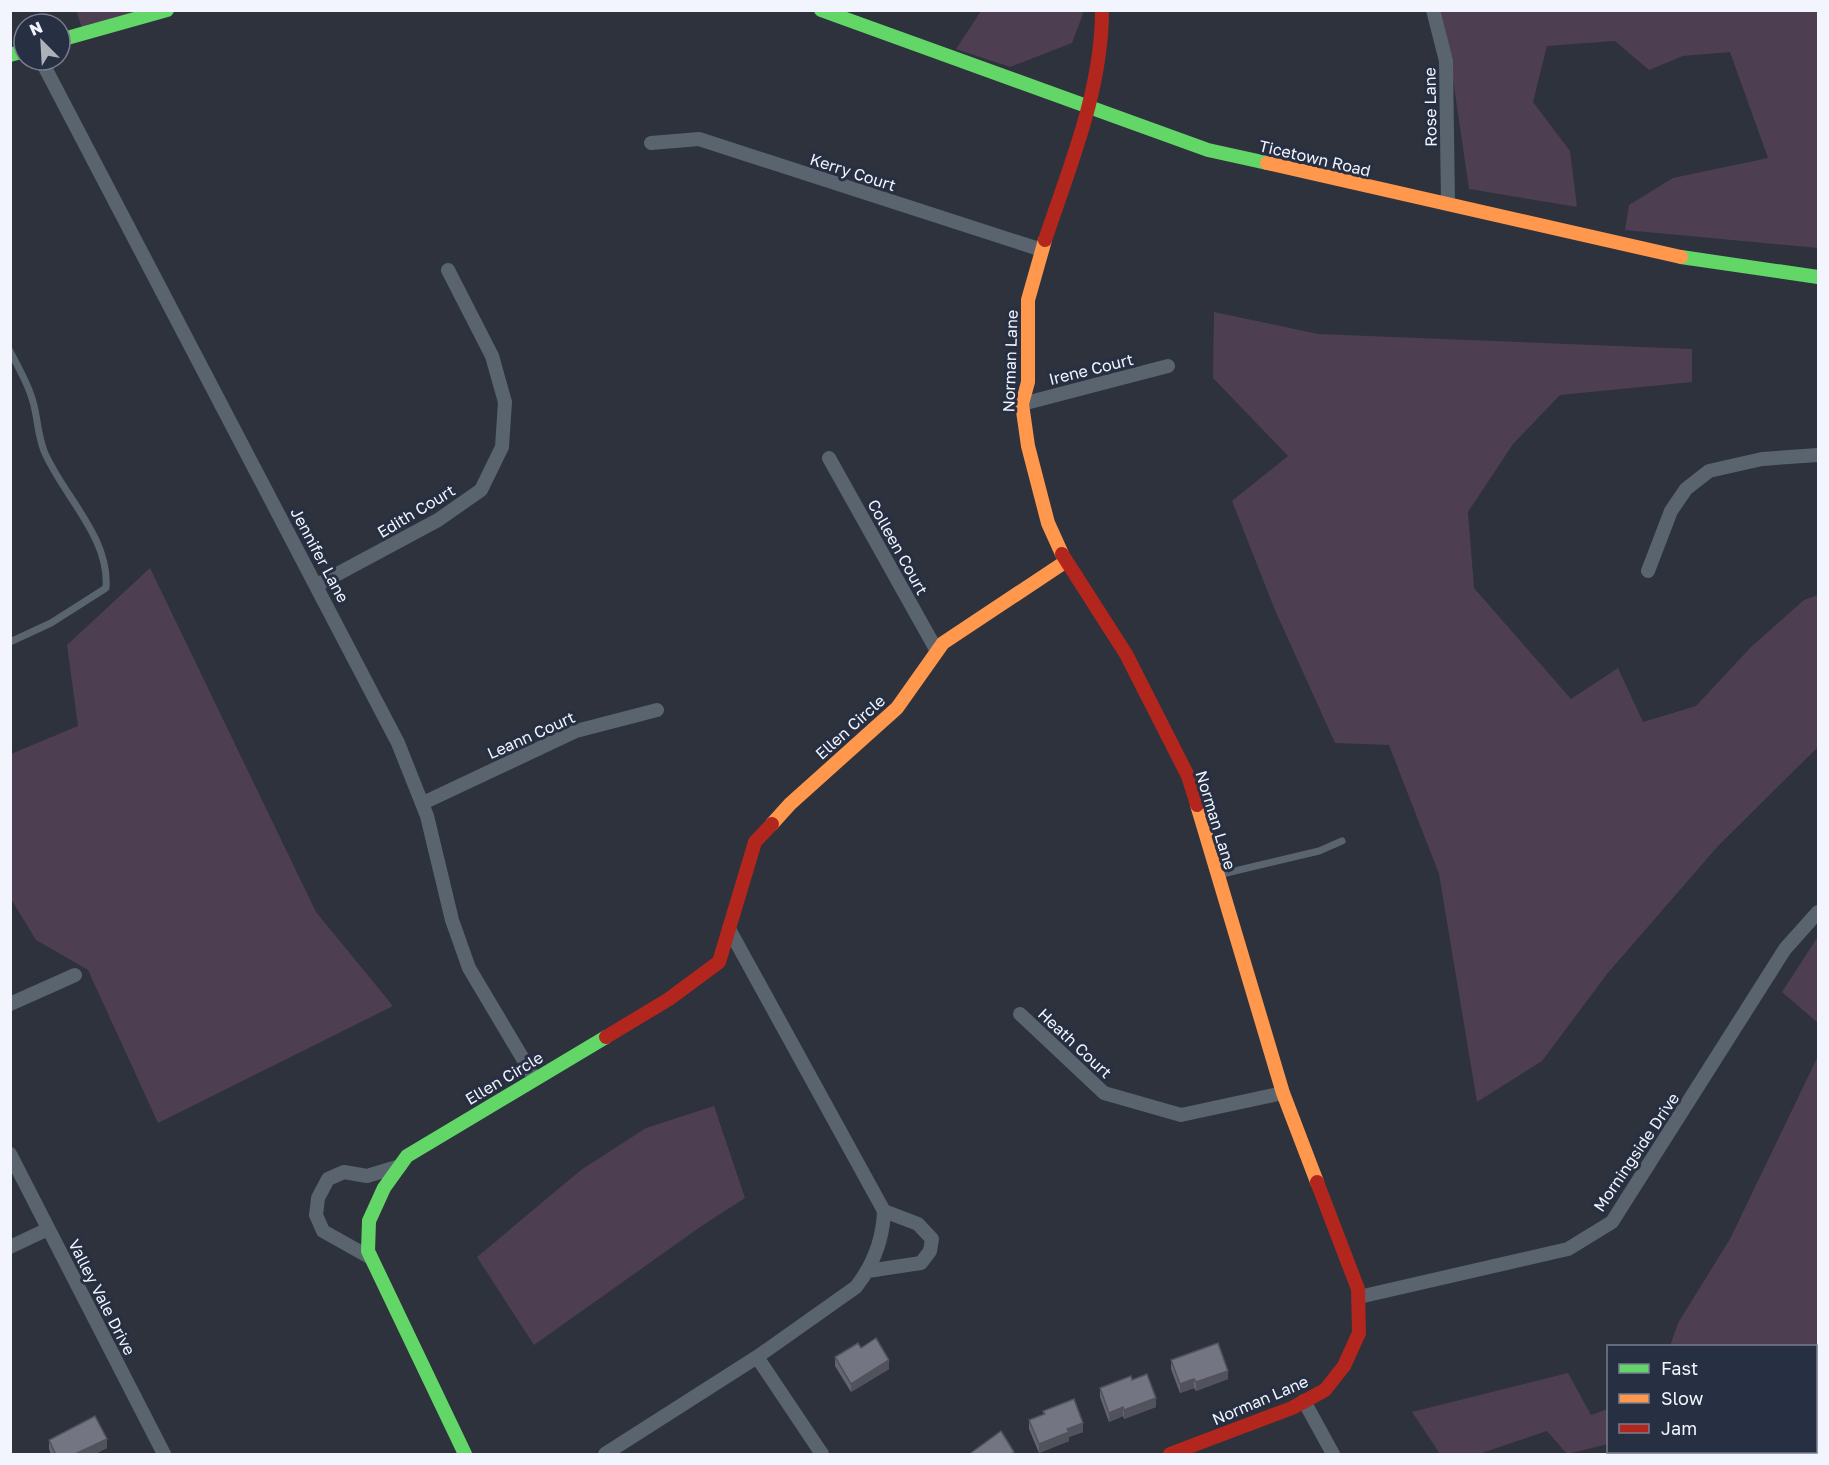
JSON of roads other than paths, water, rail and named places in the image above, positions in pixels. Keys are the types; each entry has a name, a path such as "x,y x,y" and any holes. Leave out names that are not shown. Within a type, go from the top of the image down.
{"street":[{"path":"72,37 167,10"},
{"name":"Ticetown Road","path":"821,10 1208,150 1703,262 1818,277"},
{"name":"Norman Lane","path":"1102,10 1102,41 1090,106 1042,250 1028,300 1028,382 1022,404 1036,482 1048,523 1065,562 1126,654 1188,776 1216,876 1283,1093 1358,1289 1359,1297 1359,1333 1344,1366 1325,1390 1304,1401 1170,1455"},
{"name":"Rose Lane","path":"1433,10 1446,61 1448,204"},
{"name":"Jennifer Lane","path":"47,72 398,743 423,803 452,920 469,968 535,1078"},
{"name":"Kerry Court","path":"651,143 699,139 1042,250"},
{"name":"Edith Court","path":"317,585 438,520 481,490 502,447 505,402 492,356 448,270"},
{"name":"Irene Court","path":"1022,404 1168,366"},
{"path":"1648,571 1671,511 1686,489 1709,471 1762,459 1818,455"},
{"name":"Colleen Court","path":"830,458 937,651"},
{"name":"Ellen Circle","path":"465,1455 370,1258 368,1251 369,1221 384,1188 407,1156 669,999 719,962 755,842 790,804 897,708 943,644 1065,562"},
{"name":"Leann Court","path":"423,803 576,731 657,710"},
{"name":"Morningside Drive","path":"1359,1297 1568,1249 1612,1222 1785,949 1818,912"},
{"path":"605,1455 757,1357 856,1287 868,1271 883,1230 884,1211 729,928"},
{"path":"10,1004 75,975"},
{"name":"Heath Court","path":"1020,1014 1104,1093 1181,1114 1283,1093"},
{"name":"Valley Vale Drive","path":"10,1155 164,1455"},
{"name":"Ellen Circle","path":"370,1258 323,1231 316,1215 318,1198 328,1179 344,1172 367,1176 400,1166"},
{"path":"868,1271 921,1263 930,1251 932,1239 918,1224 884,1211"},
{"path":"10,1247 48,1229"},
{"path":"757,1357 822,1455"},
{"path":"1304,1401 1333,1455"}],"lane":[{"path":"10,351 33,402 35,425 45,453 92,534 107,571 106,588 90,600 10,642"},
{"path":"1216,876 1319,852 1342,841"}]}
